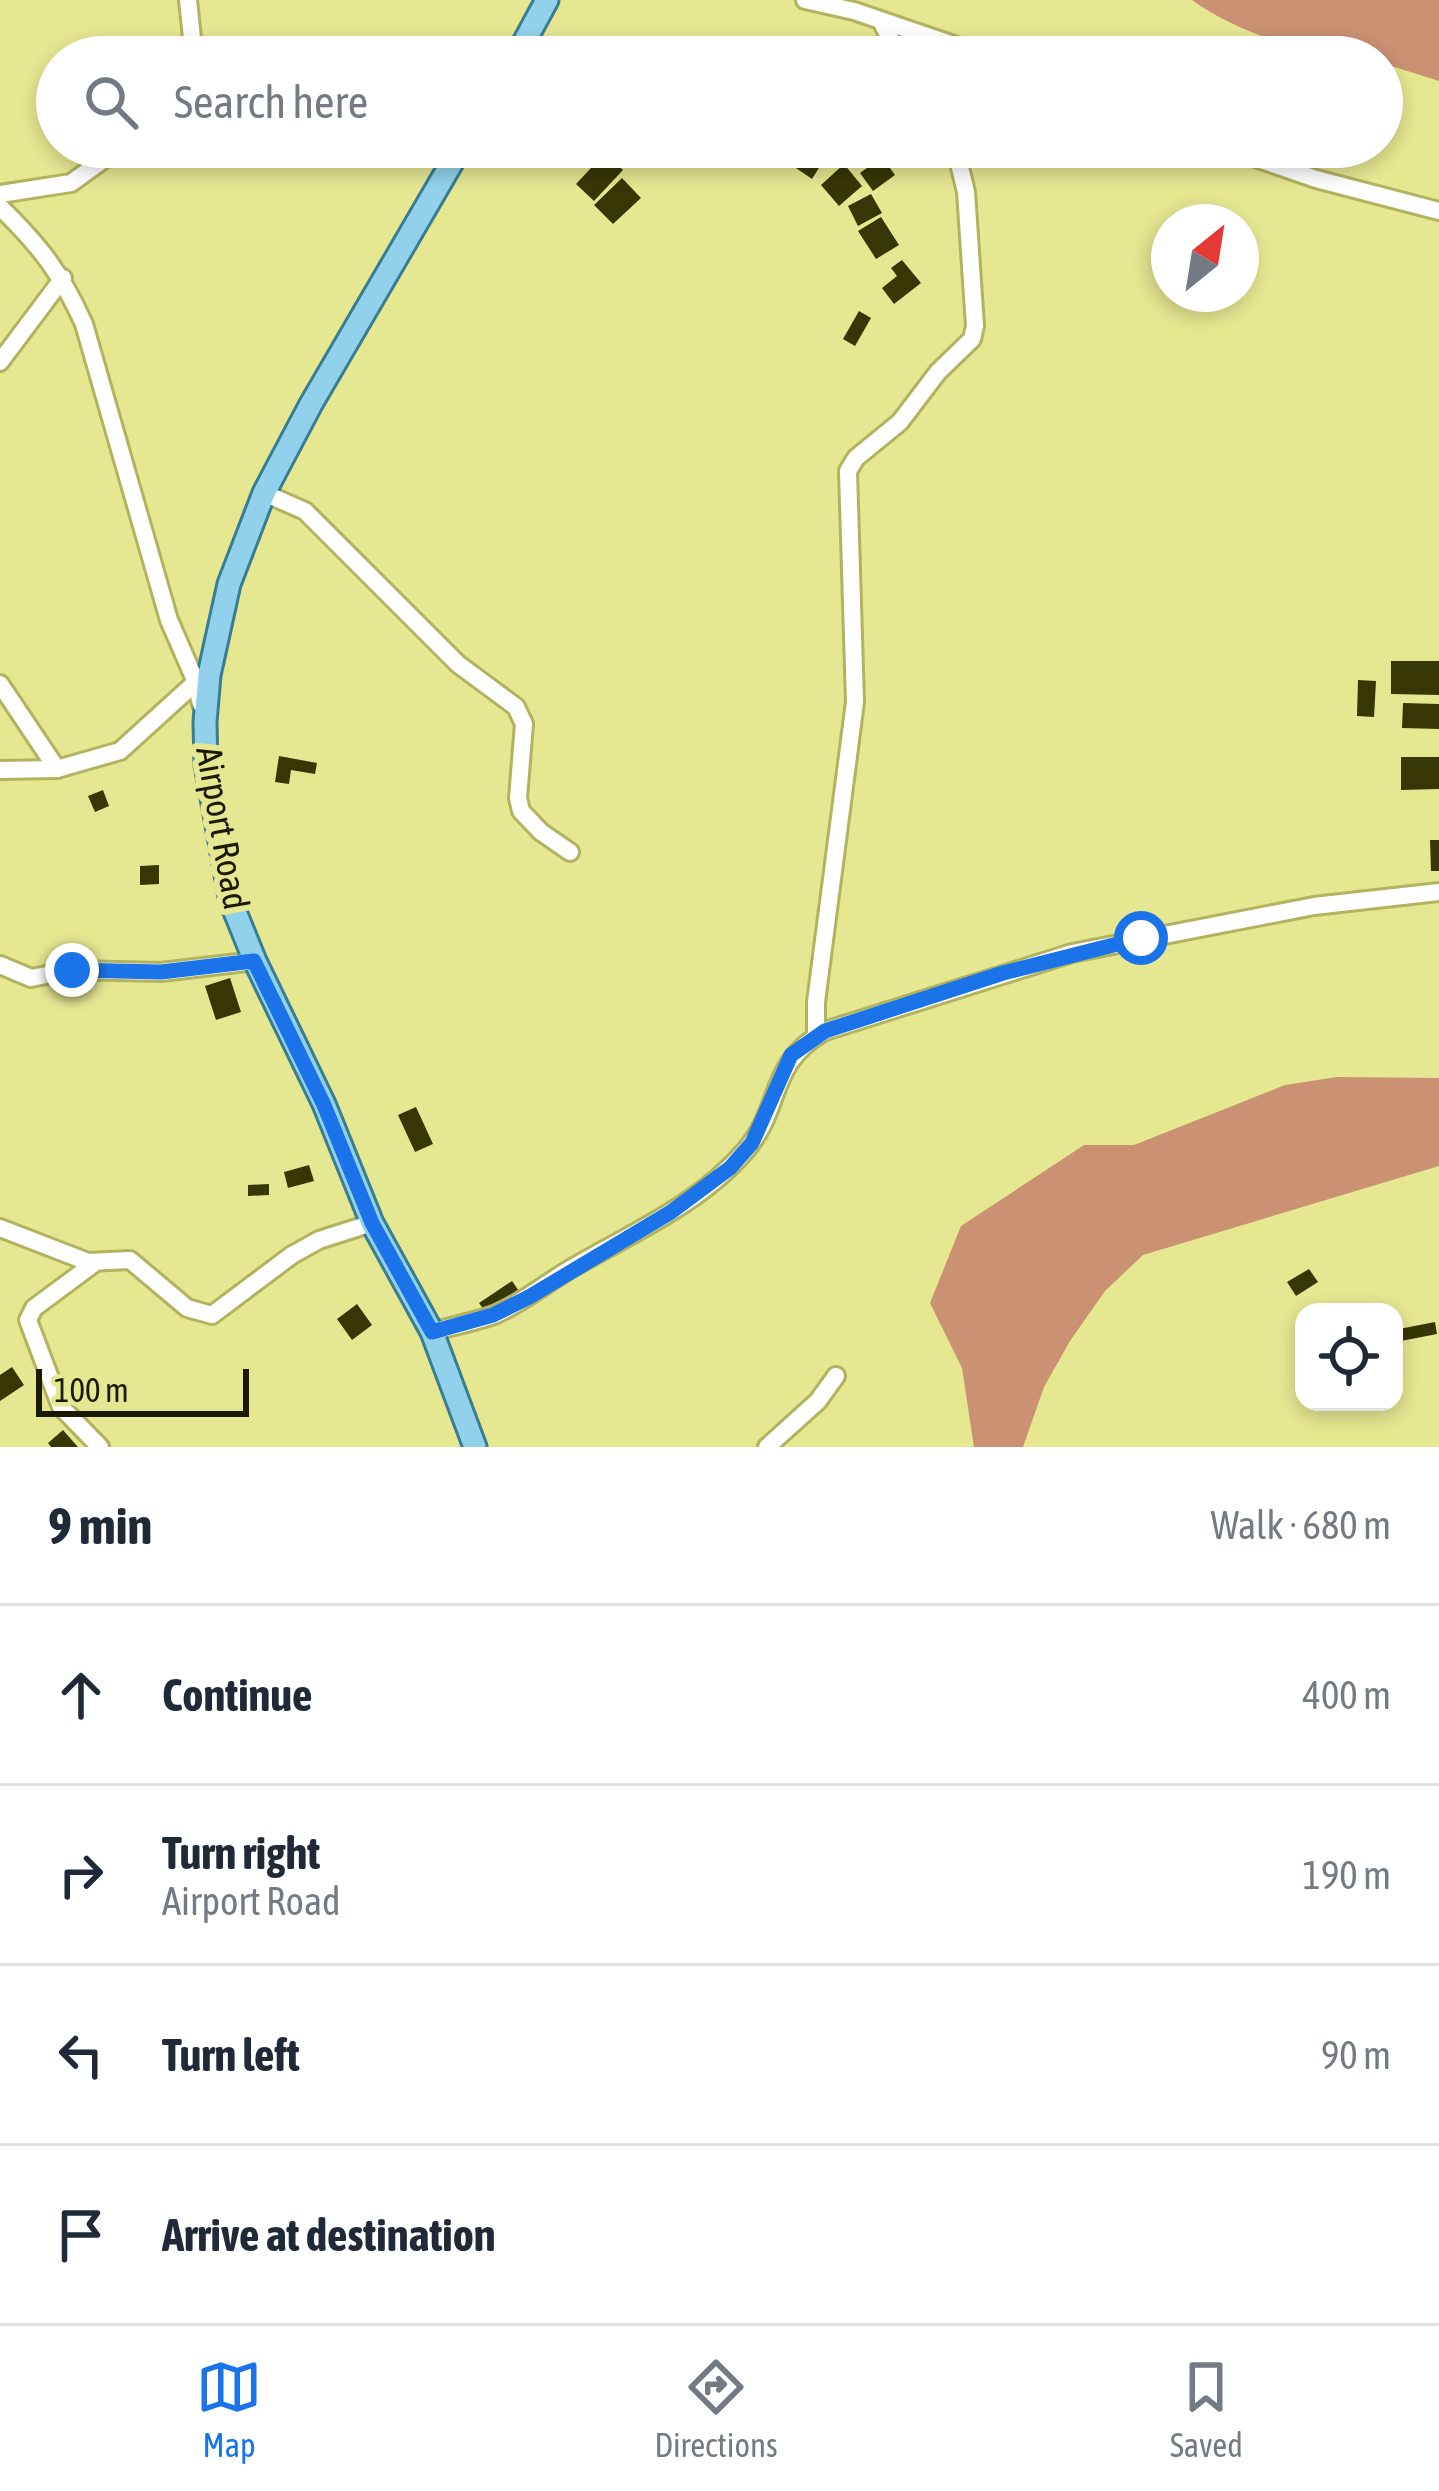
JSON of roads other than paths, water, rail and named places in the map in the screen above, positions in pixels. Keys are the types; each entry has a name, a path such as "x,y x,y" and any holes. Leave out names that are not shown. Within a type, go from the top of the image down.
{"main road":[{"path":"528,36 547,0"},
{"name":"Airport Road","path":"449,168 264,493 229,584 209,675 205,722 206,765 231,902 372,1223 432,1332 475,1447"}],"street":[{"path":"188,0 192,36"},
{"path":"805,0 926,36"},
{"path":"881,21 889,36"},
{"path":"0,194 71,183 92,168"},
{"path":"816,1036 816,1002 855,702 848,471 856,458 900,422 938,372 972,339 966,192 960,168"},
{"path":"1286,168 1439,211"},
{"path":"0,206 45,252 84,324 170,620 196,682 205,722"},
{"path":"0,362 63,278"},
{"path":"264,493 305,511 458,664 517,707 524,724 521,811 570,852"},
{"path":"0,770 57,769 120,751 196,682"},
{"path":"0,684 57,769"},
{"path":"432,1332 493,1315 529,1297 671,1212 730,1168 752,1143 791,1055 816,1036 1072,953 1315,906 1439,892"},
{"path":"0,965 31,978 72,970 161,972 254,961"},
{"path":"0,1228 96,1262 130,1260 187,1308 212,1315 292,1255 319,1240 372,1223"},
{"path":"96,1262 70,1286 34,1308 28,1320 61,1406 100,1447"},
{"path":"767,1447 795,1425 836,1376"}]}
